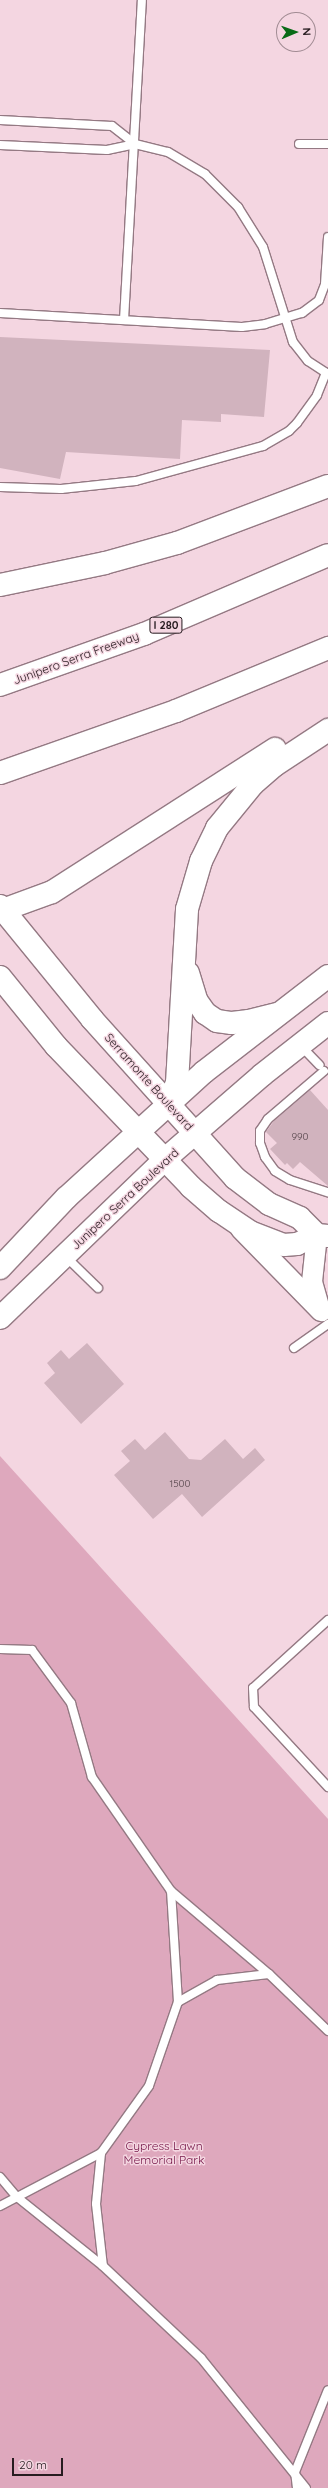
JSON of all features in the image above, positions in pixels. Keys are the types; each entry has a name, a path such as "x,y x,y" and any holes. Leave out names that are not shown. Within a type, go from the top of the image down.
{"main road":[{"path":"0,585 105,563 177,543 328,486"},
{"name":"Junipero Serra Freeway","path":"0,685 144,634 328,555"},
{"path":"0,773 176,711 328,648"},
{"path":"1,909 52,892 328,716"},
{"path":"168,1104 177,1083 186,925 190,893 201,861 228,812 263,774 328,730"},
{"name":"Serramonte Boulevard","path":"1,909 26,936 92,1019 168,1104 251,1192 269,1204 300,1218 322,1236"},
{"path":"186,925 190,982 204,1013 217,1021 232,1023 278,1014"},
{"path":"0,1268 66,1198 137,1131 278,1014 328,976"},
{"path":"0,977 56,1046 164,1160 203,1198 234,1222 259,1236 284,1245 297,1244 322,1236"},
{"name":"Junipero Serra Boulevard","path":"0,1318 164,1160 328,1023"}],"street":[{"path":"234,1222 326,1318"},
{"path":"322,1236 312,1282 314,1294 326,1318"}],"lane":[{"path":"124,320 142,0"},
{"path":"0,120 112,126 135,144 168,152 205,174 238,207 263,248 285,319 297,349 327,373 317,395 297,423 289,431 263,446 136,481 61,489 0,487"},
{"path":"0,145 107,150 135,144"},
{"path":"299,144 328,144"},
{"path":"0,313 242,327 285,319 302,313 319,300 325,284 328,237"},
{"path":"300,1045 321,1068 268,1119 260,1131 260,1143 265,1157 276,1171 290,1180 328,1192"},
{"path":"64,1256 98,1288"},
{"path":"294,1348 326,1318"},
{"path":"328,1620 253,1688 254,1707 328,1787"},
{"path":"0,1649 32,1650 71,1703 92,1777 171,1891 269,1974 328,2031"},
{"path":"0,2206 101,2153 149,2086 178,2002 171,1891"},
{"path":"178,2002 217,1980 269,1974"},
{"path":"101,2153 96,2204 103,2266"},
{"path":"0,2177 17,2197 103,2266 202,2358 295,2472 306,2488"},
{"path":"297,2488 295,2472 328,2390"}],"green space":[{"name":"Cypress Lawn Memorial Park","path":"0,1456 328,1819 328,2488 0,2488"}],"building":[{"path":"0,337 270,350 264,417 221,414 221,422 182,420 180,459 66,452 60,479 0,468"},
{"path":"310,1090 328,1110 328,1186 300,1162 293,1169 287,1163 285,1165 270,1149 277,1143 266,1132 274,1121"},
{"path":"87,1343 124,1384 81,1424 44,1383 55,1373 47,1363 61,1350 69,1359"},
{"path":"165,1432 189,1459 201,1460 225,1439 243,1459 255,1448 265,1460 202,1517 182,1494 153,1519 114,1475 130,1461 121,1451 135,1439 145,1450"}]}
